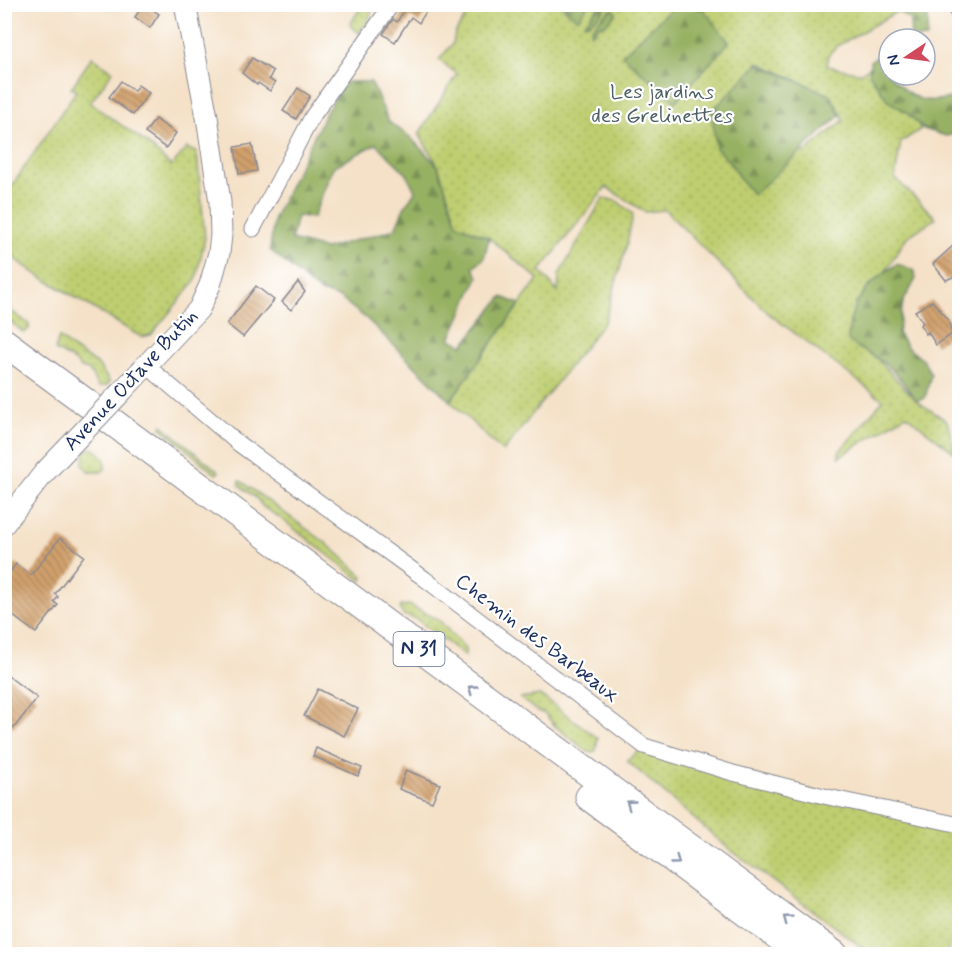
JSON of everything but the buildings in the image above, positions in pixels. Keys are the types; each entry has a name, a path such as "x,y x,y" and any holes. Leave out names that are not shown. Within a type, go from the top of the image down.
{"highway":[{"name":"N 31","path":"4,342 834,954"},
{"name":"N 31","path":"4,364 802,954"}],"main road":[{"name":"Avenue Octave Butin","path":"4,524 44,473 199,309 210,285 219,253 220,202 207,117 185,4"}],"street":[{"path":"254,229 312,117 392,4"},
{"name":"Chemin des Barbeaux","path":"147,366 239,444 425,579 644,746 732,773 828,797 960,825"}],"green space":[{"path":"562,4 588,5 578,19"},
{"path":"362,5 374,5 367,23 359,33 350,25"},
{"name":"Les jardins des Grelinettes","path":"466,5 893,5 898,11 837,46 829,54 827,66 861,73 877,63 877,87 896,87 921,129 901,142 895,178 936,218 906,238 850,330 917,401 947,421 955,453 906,415 839,457 839,452 883,400 768,313 665,210 645,212 606,187 540,271 558,292 559,275 603,198 617,201 633,214 605,321 503,452 450,401 538,279 489,238 457,224 438,166 419,134 457,74 439,60 453,43 455,33 466,16","holes":["757,62 830,95 844,120 804,153 780,129"]},
{"path":"600,5 607,5 597,17 584,24"},
{"path":"675,5 700,5 729,42 675,102 622,55"},
{"path":"890,5 912,5 928,16 928,27 910,27 910,20"},
{"path":"614,9 616,13 607,23 599,26 591,34 590,32 600,19"},
{"path":"92,57 113,71 90,103 148,144 171,166 187,148 197,153 205,238 196,280 151,335 141,337 38,275 5,252 5,196 76,91 71,88"},
{"path":"877,57 877,85 870,75 870,61"},
{"path":"758,64 830,95 840,115 753,195 731,164 716,148 712,111"},
{"path":"345,82 371,82 389,122 410,137 438,166 457,224 489,238 484,258 473,267 478,277 450,339 463,345 502,297 520,304 450,401 368,320 340,298 320,292 270,250 274,218 326,112","holes":["376,144 406,173 415,191 404,208 395,229 325,249 291,240 297,216 313,218 333,167"]},
{"path":"878,87 902,87 924,100 950,98 959,106 959,133 946,136 924,129 906,112 888,101"},
{"path":"897,264 914,270 916,279 903,302 898,333 907,347 923,360 931,374 925,398 916,400 889,367 848,340 852,315 862,295 886,271"},
{"path":"5,306 29,324 29,329 24,333 5,317"},
{"path":"59,337 98,365 110,382 106,386 98,387 89,370 81,368 75,361 55,350"},
{"path":"162,425 219,472 216,474 212,471 160,427"},
{"path":"93,448 104,459 105,469 101,472 89,472 83,464 85,450"},
{"path":"239,481 326,543 363,576 362,581 263,507 257,499 239,485"},
{"path":"409,605 440,621 465,649 465,656 416,619 403,615 401,606"},
{"path":"540,695 598,738 596,750 592,753 587,751 555,726 545,714 520,698"},
{"path":"644,746 959,830 959,928 947,954 926,954 921,951 918,954 871,954 728,848 627,761"}]}
